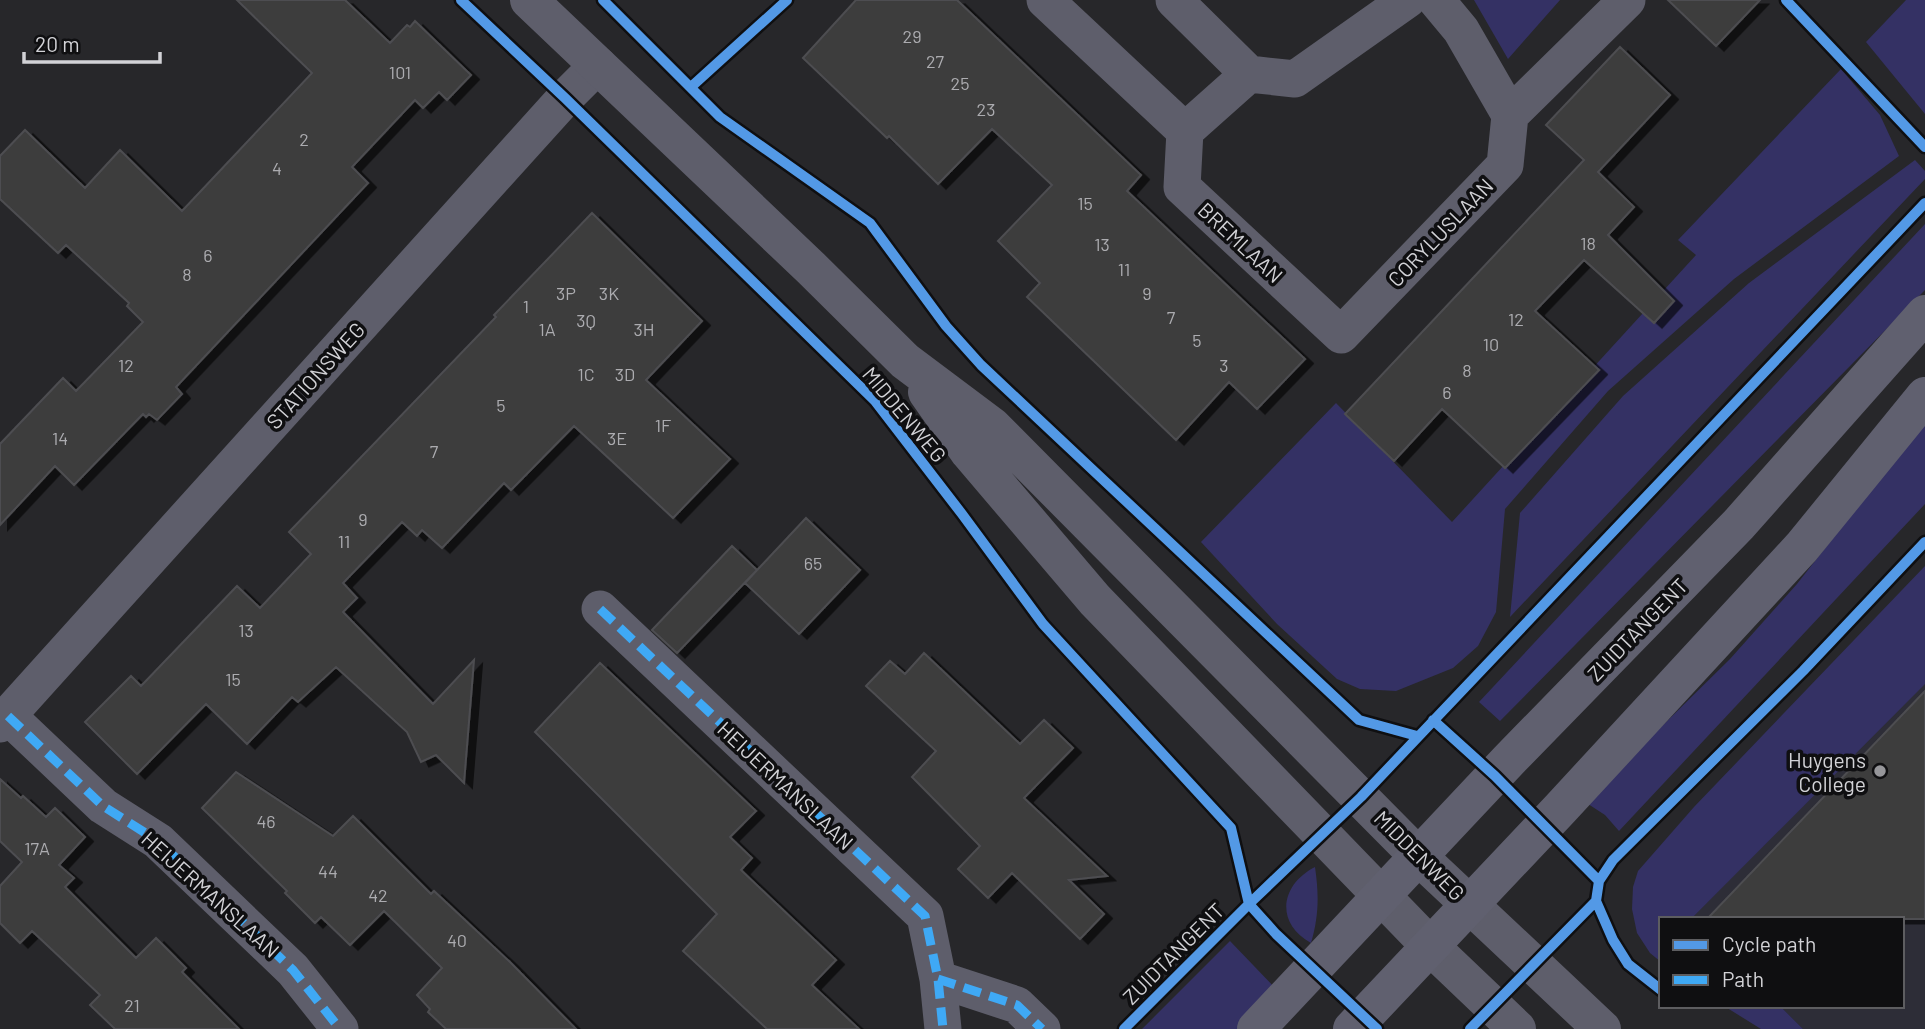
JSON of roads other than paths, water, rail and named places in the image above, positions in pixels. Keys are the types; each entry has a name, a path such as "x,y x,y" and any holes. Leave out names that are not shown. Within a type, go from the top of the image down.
{"main road":[{"name":"ZUIDTANGENT","path":"1256,1029 1418,856 1739,524 1925,314"},
{"path":"1352,1029 1802,547 1925,396"}],"street":[{"name":"MIDDENWEG","path":"529,0 811,268 905,362 993,427 1418,856 1602,1029"},
{"path":"1045,0 1185,131 1249,74"},
{"path":"1174,0 1249,74 1295,79 1407,0"},
{"path":"1436,0 1461,30 1510,115 1626,0"},
{"name":"STATIONSWEG","path":"4,720 555,108 598,65"},
{"name":"CORYLUSLAAN","path":"1341,335 1505,165 1510,115"},
{"name":"BREMLAAN","path":"1185,131 1182,187 1341,335"},
{"name":"MIDDENWEG","path":"905,362 970,452 1095,600 1431,947 1517,1029"},
{"name":"HEIJERMANSLAAN","path":"600,609 925,915 938,979 943,1029"},
{"name":"HEIJERMANSLAAN","path":"4,720 103,806 158,841 293,970 340,1029"},
{"path":"938,979 1017,1005 1042,1029"}],"place":[{"name":"Huygens College","path":"1880,771"}]}
